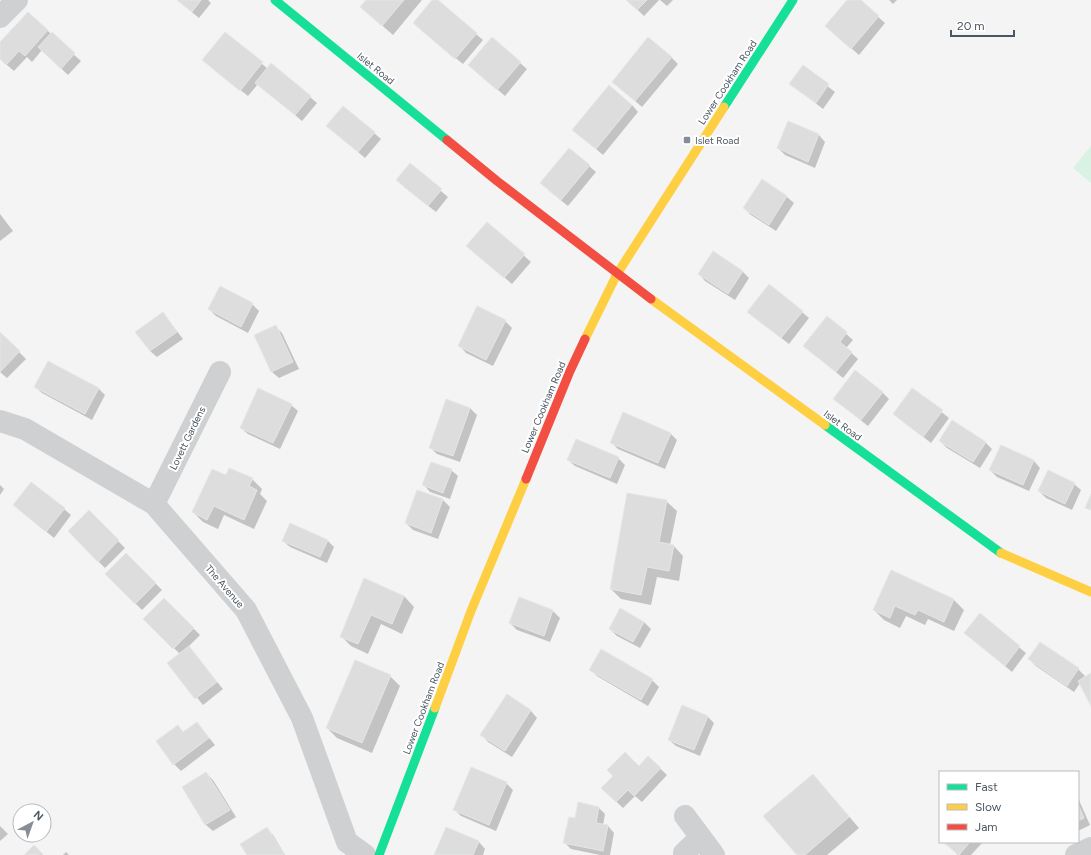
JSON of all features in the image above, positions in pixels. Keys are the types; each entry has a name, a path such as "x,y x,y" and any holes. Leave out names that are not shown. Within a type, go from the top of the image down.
{"street":[{"path":"0,17 17,0"},
{"name":"Islet Road","path":"275,0 497,181 617,274 999,552 1091,592"},
{"name":"Lower Cookham Road","path":"379,855 471,611 570,371 617,274 793,0"},
{"name":"Lovett Gardens","path":"154,504 220,372"},
{"name":"The Avenue","path":"0,421 25,429 154,504 246,610 302,718 347,842 365,855"},
{"path":"685,816 714,855"},
{"path":"684,853 700,838"},
{"path":"1076,855 1091,848"}],"green space":[{"path":"1091,146 1091,183 1073,168"}],"building":[{"path":"177,0 201,0 192,12"},
{"path":"366,0 404,0 382,26 360,7"},
{"path":"432,0 438,0 477,33 455,59 413,23"},
{"path":"626,0 647,0 637,10"},
{"path":"847,0 861,0 879,16 851,49 825,26"},
{"path":"28,12 48,30 25,56 19,51 6,65 0,59 0,42"},
{"path":"52,32 75,53 61,69 38,47"},
{"path":"225,32 263,62 240,91 202,60"},
{"path":"492,37 521,62 497,90 468,65"},
{"path":"648,37 672,57 635,101 612,82"},
{"path":"271,63 311,96 295,115 255,83"},
{"path":"803,65 829,84 816,103 789,84"},
{"path":"609,85 632,105 596,149 572,130"},
{"path":"343,106 375,132 358,152 326,126"},
{"path":"788,121 819,134 808,162 777,148"},
{"path":"569,148 590,165 561,200 540,183"},
{"path":"410,163 442,189 428,206 396,180"},
{"path":"762,179 787,196 769,225 743,208"},
{"path":"487,222 525,254 504,278 466,246"},
{"path":"713,251 743,271 728,294 698,274"},
{"path":"769,284 803,311 781,338 747,312"},
{"path":"220,286 253,303 241,327 208,309"},
{"path":"477,306 506,320 486,360 458,346"},
{"path":"163,312 177,332 150,351 135,332"},
{"path":"827,316 847,332 840,342 852,352 836,372 803,346"},
{"path":"276,325 293,362 271,372 254,335"},
{"path":"0,332 20,351 0,372"},
{"path":"48,361 99,388 85,414 34,387"},
{"path":"855,370 883,392 861,420 833,399"},
{"path":"258,388 292,404 273,443 240,428"},
{"path":"912,388 943,410 923,437 893,414"},
{"path":"446,399 470,408 453,456 429,448"},
{"path":"623,412 671,433 658,463 610,443"},
{"path":"952,420 986,442 973,462 939,441"},
{"path":"576,439 619,457 610,478 567,460"},
{"path":"1001,445 1034,460 1023,485 989,470"},
{"path":"431,462 452,469 443,493 422,485"},
{"path":"229,468 253,478 249,486 257,490 244,520 214,506 207,520 192,512 212,469 226,475"},
{"path":"1048,470 1075,483 1065,504 1038,491"},
{"path":"31,482 65,508 46,532 13,505"},
{"path":"417,490 443,499 431,533 405,523"},
{"path":"627,493 667,500 659,542 674,545 669,571 647,567 641,595 610,589"},
{"path":"1091,494 1091,510 1085,508"},
{"path":"89,510 119,540 98,562 68,531"},
{"path":"290,523 328,540 320,557 282,541"},
{"path":"126,553 156,583 135,604 105,574"},
{"path":"891,570 954,599 944,622 918,610 915,615 895,606 890,618 873,610"},
{"path":"364,578 404,596 392,624 371,615 358,644 340,637"},
{"path":"519,597 553,610 544,636 509,623"},
{"path":"164,598 194,628 173,649 143,619"},
{"path":"620,608 644,622 633,642 609,629"},
{"path":"980,613 1020,646 1005,666 964,633"},
{"path":"1040,642 1079,668 1067,686 1028,659"},
{"path":"189,646 217,682 195,699 167,663"},
{"path":"601,649 653,679 641,700 589,670"},
{"path":"355,660 391,675 362,743 326,728"},
{"path":"1091,673 1091,706 1078,681"},
{"path":"507,694 531,710 505,751 480,735"},
{"path":"682,705 708,716 694,750 668,740"},
{"path":"197,722 209,738 173,765 156,741 178,725 183,732"},
{"path":"625,752 639,766 648,756 661,768 634,796 628,790 616,802 601,788 613,776 607,770"},
{"path":"471,767 507,782 489,825 453,810"},
{"path":"206,772 230,810 205,825 182,787"},
{"path":"813,774 849,817 805,855 797,855 763,816"},
{"path":"578,802 599,807 596,823 608,825 603,851 563,843 569,817 575,818"},
{"path":"1079,806 1084,818 1079,820"},
{"path":"267,827 284,855 247,855 240,844"},
{"path":"446,827 479,841 473,855 434,855"},
{"path":"944,843 969,843 959,855"},
{"path":"34,845 43,854 24,855"}],"traffic: fast":[{"path":"275,0 447,140"},
{"path":"724,107 793,0"},
{"path":"825,425 1001,553"},
{"path":"379,855 435,708"}],"traffic: slow":[{"path":"585,339 617,274 724,107"},
{"path":"651,299 825,425"},
{"path":"435,708 471,611 526,479"},
{"path":"1001,553 1091,592"}],"traffic: jam":[{"path":"447,140 497,181 651,299"},
{"path":"526,479 570,371 585,339"}],"place":[{"name":"Islet Road","path":"687,140"}]}
